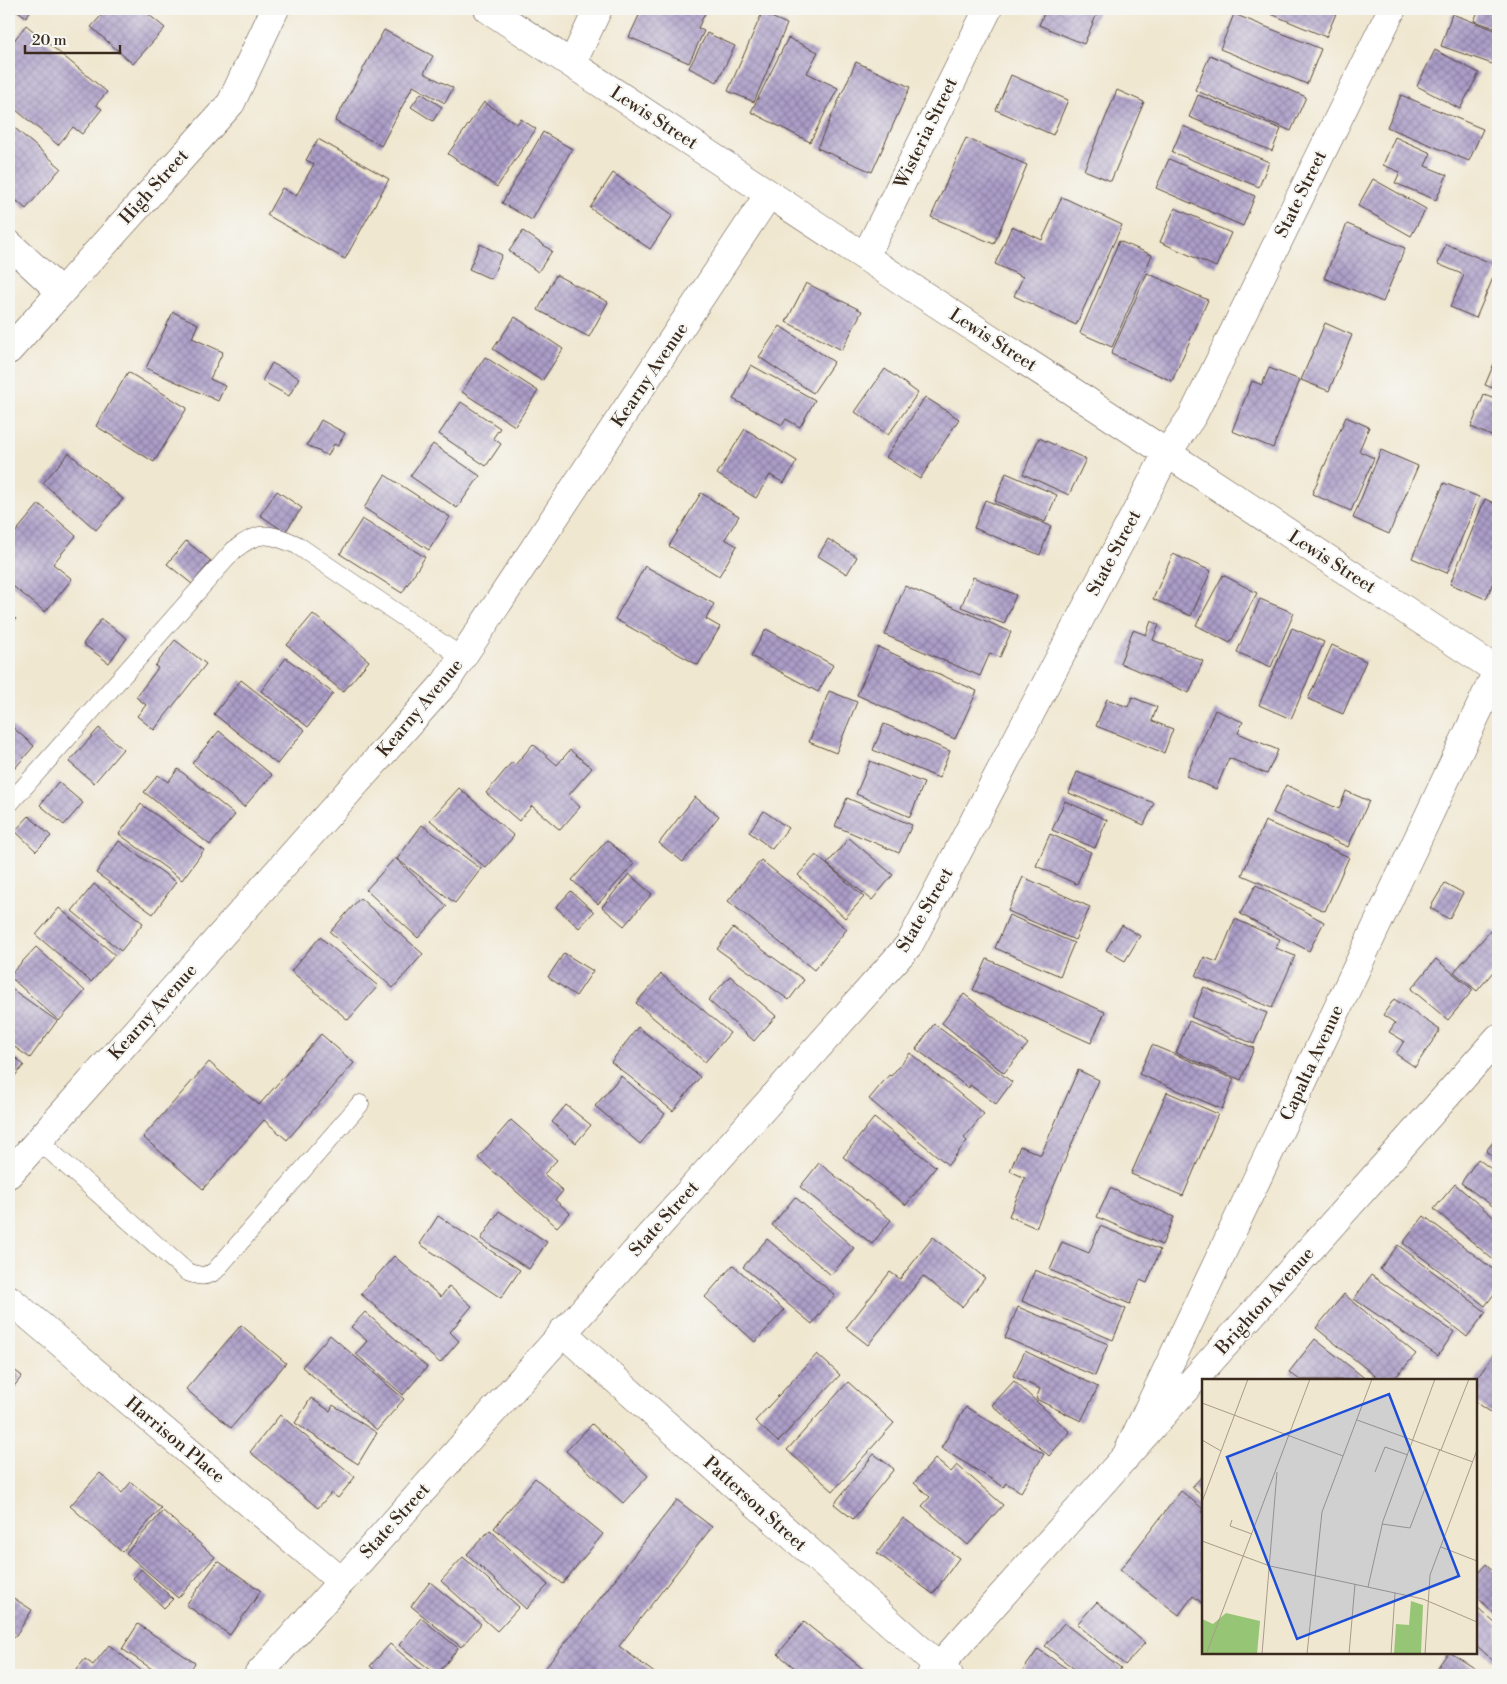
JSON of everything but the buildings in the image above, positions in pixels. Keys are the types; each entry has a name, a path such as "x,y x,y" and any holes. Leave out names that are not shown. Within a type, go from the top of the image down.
{"street":[{"name":"High Street","path":"9,350 231,102 276,9"},
{"name":"Lewis Street","path":"488,9 1498,670"},
{"path":"572,64 598,9"},
{"name":"Wisteria Street","path":"865,257 988,9"},
{"name":"State Street","path":"258,1675 909,945 1167,453 1193,415 1392,9"},
{"name":"Kearny Avenue","path":"9,1174 445,684 769,194"},
{"path":"9,244 60,291"},
{"name":"Capalta Avenue","path":"1125,1458 1498,670"},
{"name":"Brighton Avenue","path":"940,1672 1125,1458 1498,1038"},
{"name":"Harrison Place","path":"9,1299 342,1581"},
{"name":"Patterson Street","path":"562,1332 940,1672"}],"lane":[{"path":"9,804 234,550 246,540 259,535 275,536 297,544 462,657"},
{"path":"39,1140 187,1272 202,1276 215,1271 360,1104"}]}
